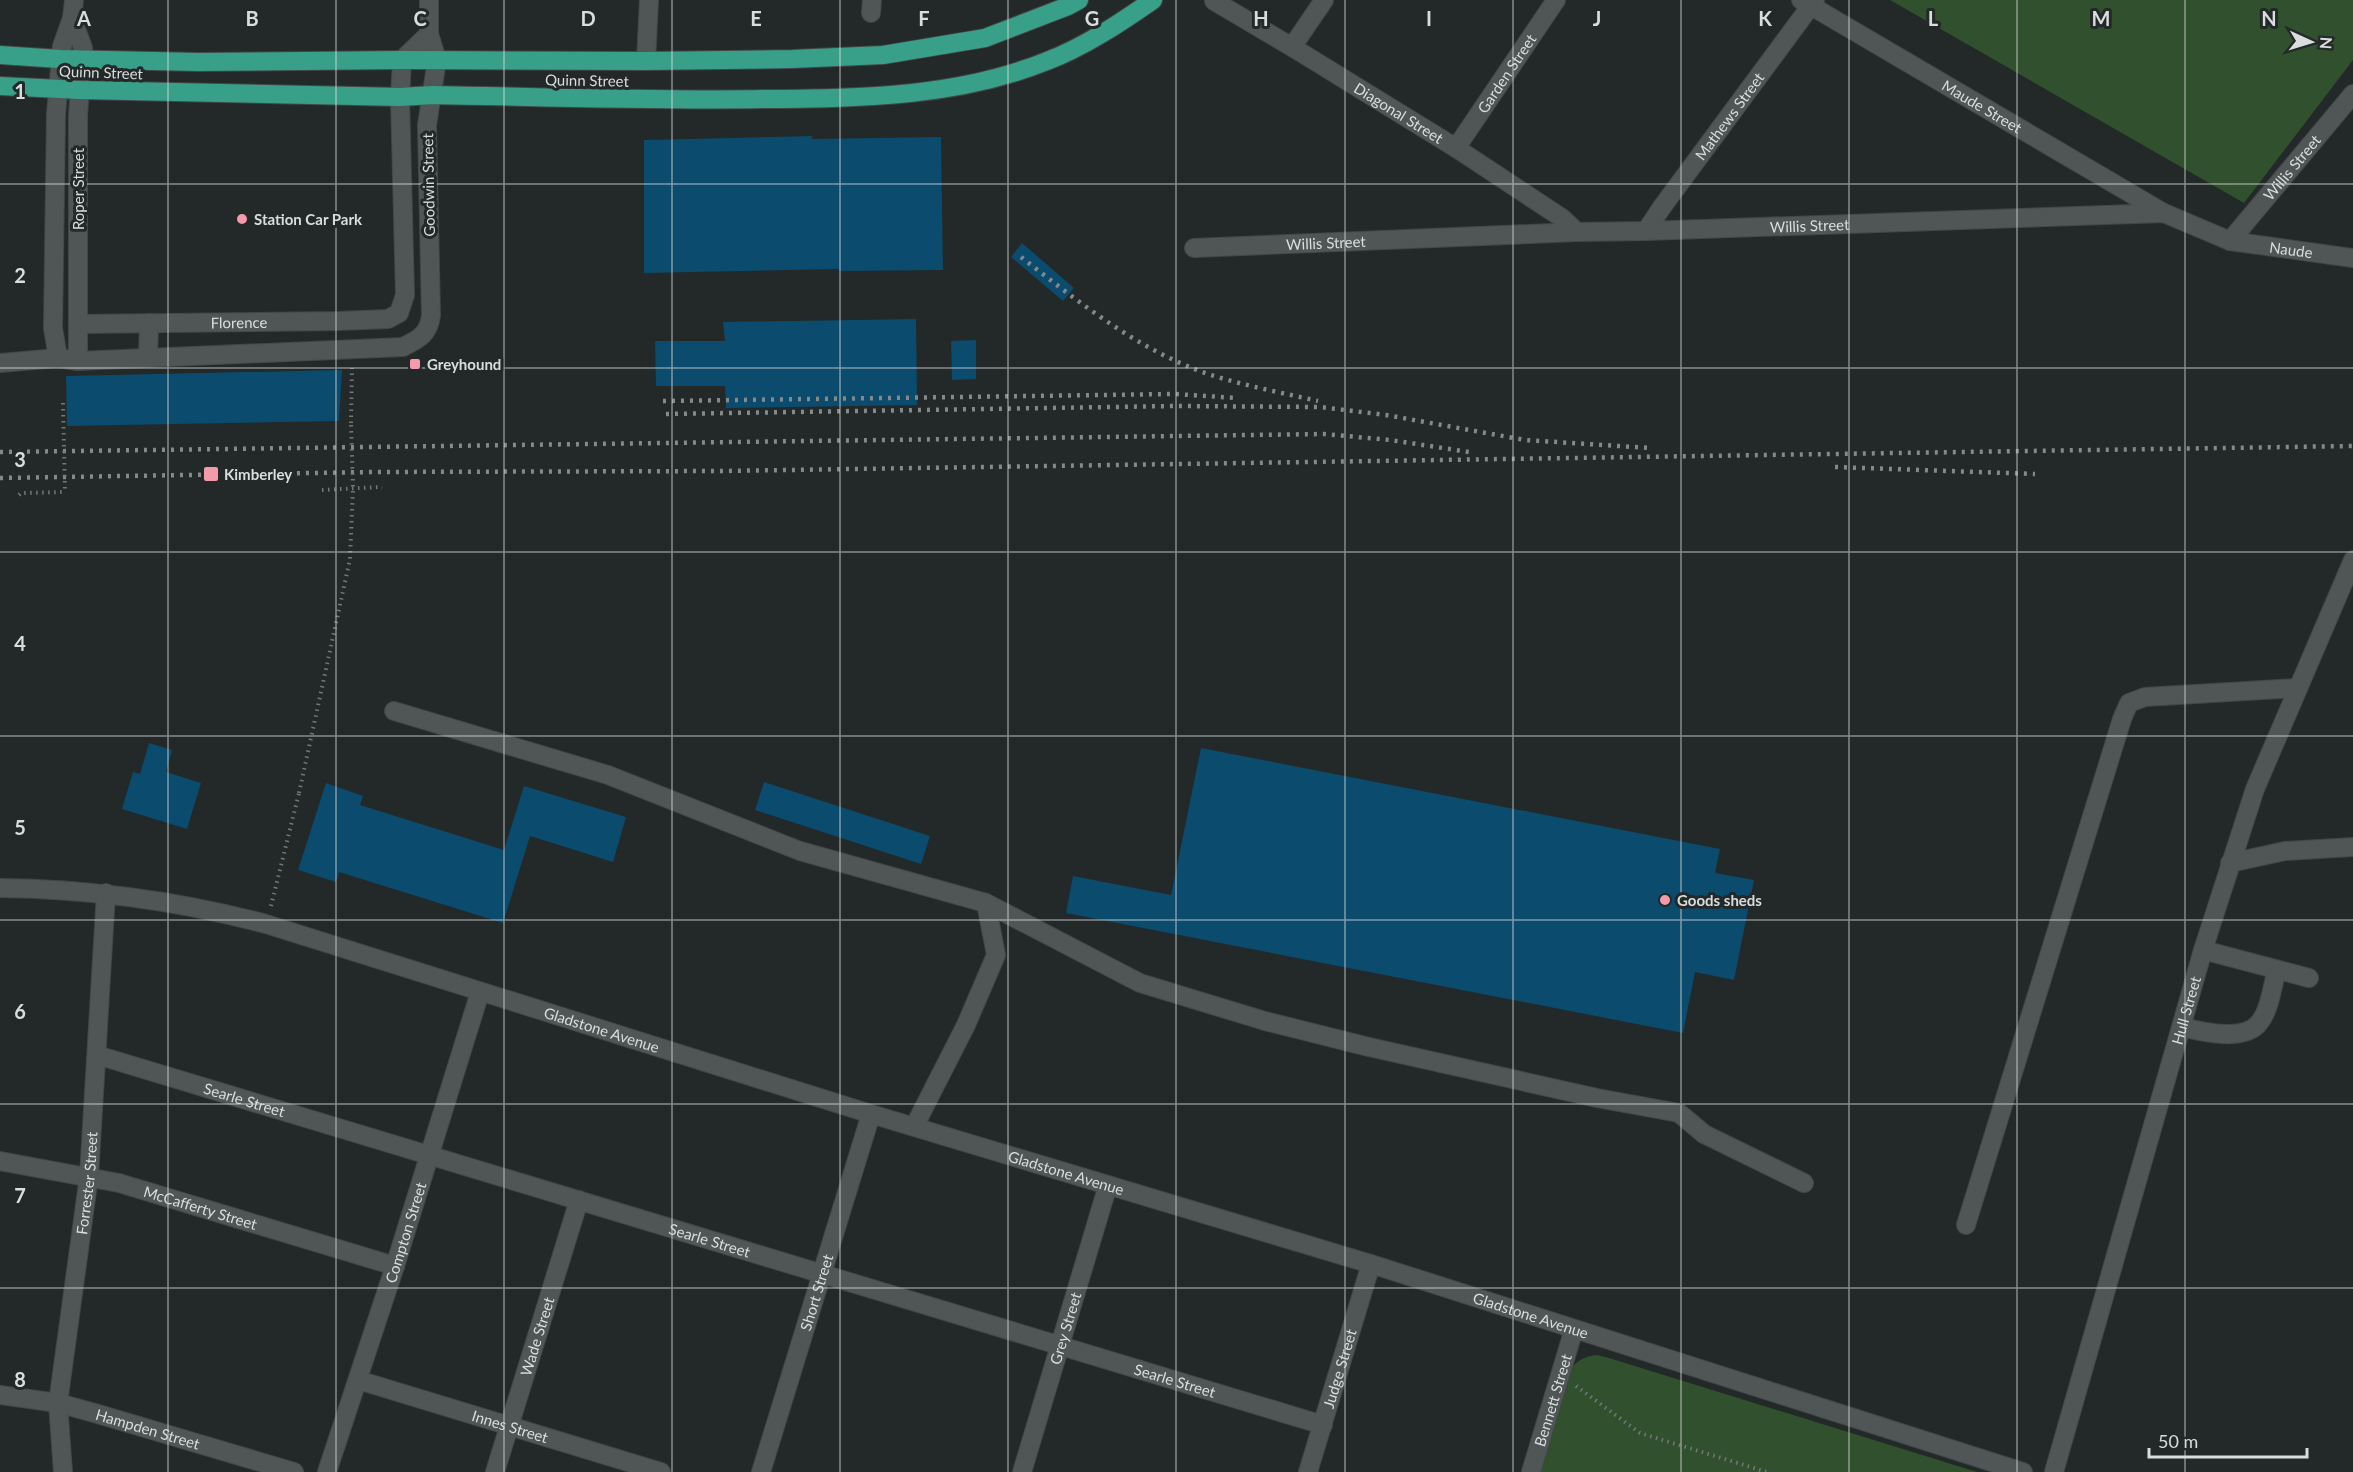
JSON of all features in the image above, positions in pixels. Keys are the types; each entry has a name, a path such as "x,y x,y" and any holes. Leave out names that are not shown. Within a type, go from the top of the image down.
{"highway":[{"name":"Quinn Street","path":"0,55 60,59 198,62 646,61 883,55 985,38 1079,0"},
{"name":"Quinn Street","path":"0,86 400,97 433,95 709,100 849,98 918,94 983,81 1047,61 1117,25 1153,0"}],"street":[{"name":"Goodwin Street","path":"424,335 430,324 431,315 427,125 433,95 436,60 429,34 429,0"},
{"path":"646,61 649,0"},
{"path":"1292,47 1324,0"},
{"name":"Garden Street","path":"1456,148 1556,0"},
{"name":"Diagonal Street","path":"1214,1 1456,148 1562,218 1577,232"},
{"name":"Maude Street","path":"1809,2 2164,213"},
{"name":"Mathews Street","path":"1646,231 1809,2"},
{"name":"Roper Street","path":"73,9 83,48 78,206 80,324 78,362"},
{"name":"Roper Street","path":"58,358 53,328 56,114 62,46 73,9"},
{"path":"0,363 58,358 78,362 403,347 424,335 399,313 405,295 400,97 402,60 429,34"},
{"name":"Willis Street","path":"1194,248 1577,232 2164,213 2230,241 2353,94"},
{"path":"401,200 429,199"},
{"path":"54,207 78,206"},
{"name":"Naude","path":"2230,241 2353,258"},
{"name":"Florence","path":"80,324 338,321 388,319 399,313"},
{"path":"338,321 346,350"},
{"path":"148,358 149,323"},
{"name":"Hull Street","path":"2054,1472 2230,863 2255,789 2353,560"},
{"path":"1966,1225 2124,711 2136,699 2160,694 2298,688"},
{"path":"394,711 608,775 800,850 986,903 1140,983 1265,1021 1369,1047 1597,1098 1679,1113 1704,1134 1804,1183"},
{"path":"2230,863 2285,851 2353,847"},
{"name":"Gladstone Avenue","path":"0,888 106,893 180,904 266,924 871,1114 915,1125 1371,1264 2023,1472"},
{"name":"Forrester Street","path":"63,1472 58,1403 89,1176 106,893"},
{"path":"915,1125 966,1025 996,955 986,903"},
{"path":"2203,950 2309,978"},
{"path":"2182,1027 2222,1034 2241,1033 2252,1029 2259,1023 2268,1005 2277,970"},
{"name":"Compton Street","path":"327,1472 395,1266 480,992"},
{"name":"Searle Street","path":"97,1055 1323,1425"},
{"name":"Short Street","path":"761,1472 871,1114"},
{"name":"McCafferty Street","path":"0,1161 119,1183 395,1266"},
{"name":"Grey Street","path":"1022,1472 1108,1185"},
{"name":"Wade Street","path":"495,1472 579,1200"},
{"name":"Judge Street","path":"1308,1472 1371,1264"},
{"name":"Bennett Street","path":"1531,1472 1574,1329"},
{"name":"Innes Street","path":"358,1380 662,1472"},
{"name":"Hampden Street","path":"0,1395 58,1403 294,1472"}],"path":[{"path":"266,924 299,793 350,559 353,488 346,350"},
{"path":"19,495 21,493 64,492 63,404"},
{"path":"322,490 379,487 382,489"},
{"path":"1560,1374 1640,1433 1762,1472"}],"green space":[{"path":"1890,0 2353,0 2353,60 2244,203"},
{"path":"1597,1355 1977,1472 1539,1472 1569,1371 1581,1360"}],"building":[{"path":"812,136 812,139 941,137 943,270 839,271 839,269 644,273 644,140"},
{"path":"1022,243 1074,288 1063,301 1011,257"},
{"path":"916,319 917,405 726,408 725,386 656,386 655,341 725,341 723,322"},
{"path":"976,340 976,379 952,380 951,341"},
{"path":"342,370 339,421 67,426 66,376"},
{"path":"149,743 172,750 166,772 201,783 187,829 122,809 133,772 140,774"},
{"name":"Goods sheds","path":"1201,748 1720,849 1715,873 1754,880 1734,980 1695,972 1683,1033 1066,913 1073,876 1171,895"},
{"path":"764,782 930,836 921,864 755,810"},
{"path":"326,783 363,796 360,805 504,850 524,786 626,817 613,862 530,836 503,923 339,872 336,882 298,870"}],"railway":[{"path":"1021,257 1111,324 1159,353 1211,375 1318,401"},
{"path":"663,401 1175,394 1237,398"},
{"path":"666,414 1175,406 1320,407 1386,415 1525,440 1650,448"},
{"path":"0,452 1324,434 1390,440 1469,452"},
{"path":"0,478 373,472 722,471 2353,446"},
{"path":"1835,467 2035,474"}],"place":[{"name":"Station Car Park","path":"242,219"},
{"name":"Greyhound","path":"415,364"},
{"name":"Kimberley","path":"211,474"},
{"name":"Goods sheds","path":"1665,900"}]}
